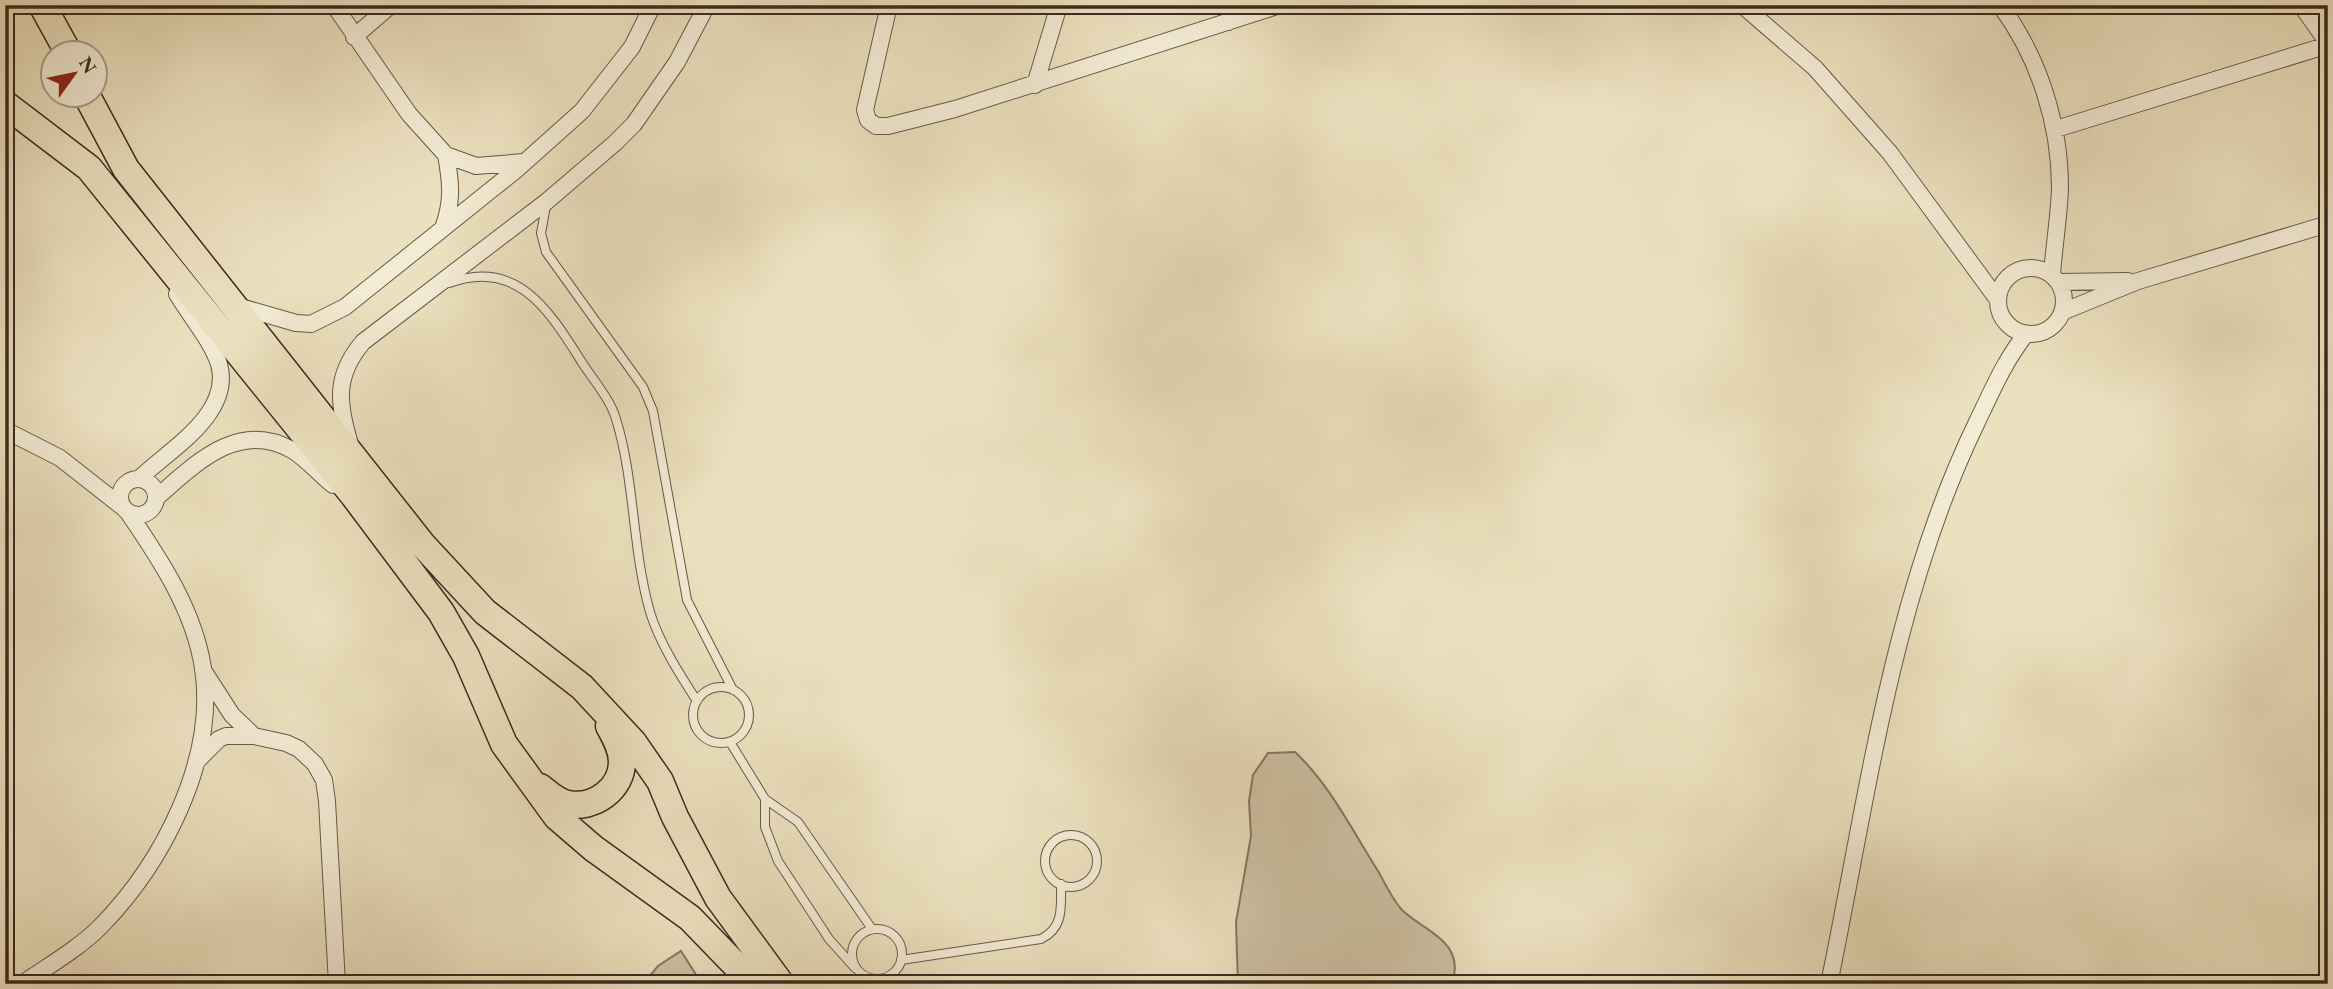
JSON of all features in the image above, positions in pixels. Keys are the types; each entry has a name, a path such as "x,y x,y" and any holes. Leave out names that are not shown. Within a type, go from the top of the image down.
{"main road":[{"path":"42,5 60,38"},
{"path":"5,104 89,168 120,203 369,517 441,612 466,656 504,744 557,817 593,848 690,918 754,984"},
{"path":"93,108 125,169 457,585 494,619 582,687 633,743 660,781 675,817 718,898 781,984"},
{"path":"528,778 556,800 569,804 589,804 599,800 617,783 623,760 618,744 582,687"}],"street":[{"path":"334,5 409,114 446,155 476,166 526,161"},
{"path":"354,37 391,5"},
{"path":"233,305 296,323 311,324 326,319 442,230 582,111 632,47 653,5"},
{"path":"355,460 343,420 342,376 351,357 363,342 549,199 634,124 677,62 706,5"},
{"path":"889,5 865,110 868,120 876,125 888,126 1035,85 1280,5"},
{"path":"1035,85 1059,5"},
{"path":"1229,22 1235,5"},
{"path":"1742,5 1815,68 1890,153 1998,300 2004,320 2021,332 2050,328 2062,312 2064,301 2050,275 2060,188 2056,129 2039,77 2000,5"},
{"path":"2056,129 2328,44 2301,5"},
{"path":"442,230 450,208 452,192 446,155"},
{"path":"120,203 213,352 221,379 219,392 209,415 121,493 126,510"},
{"path":"2062,312 2138,281 2328,224"},
{"path":"1962,252 2005,281"},
{"path":"1998,300 2005,281 2021,269 2050,275 2138,281"},
{"path":"1829,984 1894,666 1917,575 1949,484 2021,332"},
{"path":"5,430 60,457 126,510 156,554 188,618 203,670 204,723 194,763 174,822 146,874 98,929 22,984"},
{"path":"126,510 139,515 209,453 238,440 252,439 292,450 369,517"},
{"path":"85,475 115,483 136,480 150,484 155,502 156,554"},
{"path":"203,670 232,715 254,736"},
{"path":"194,763 219,740 254,736 299,749 315,764 324,780 337,984"}],"lane":[{"path":"426,292 458,280 482,276 504,279 525,289 549,311 616,417 651,615 697,701 694,720 703,736 711,741 730,742 745,731 749,722 747,703 733,690 687,600 653,411 643,387 546,252 541,233 549,199"},
{"path":"697,701 717,687 733,690"},
{"path":"730,742 765,799 798,822 872,929 891,933 902,950 897,969 881,980 862,976 829,939 778,861 765,827 765,799"},
{"path":"901,960 1041,939 1051,934 1061,913 1061,884 1048,872 1046,863 1050,846 1064,836 1082,837 1089,842 1097,858 1093,875 1079,885 1061,884"},
{"path":"855,968 852,959 856,940 872,929"}],"shaded area":[{"path":"1295,752 1330,793 1399,907 1449,948 1455,970 1452,984 1238,984 1236,922 1251,836 1249,801 1253,775 1268,753"},
{"path":"681,951 702,984 643,984 658,966"}]}
